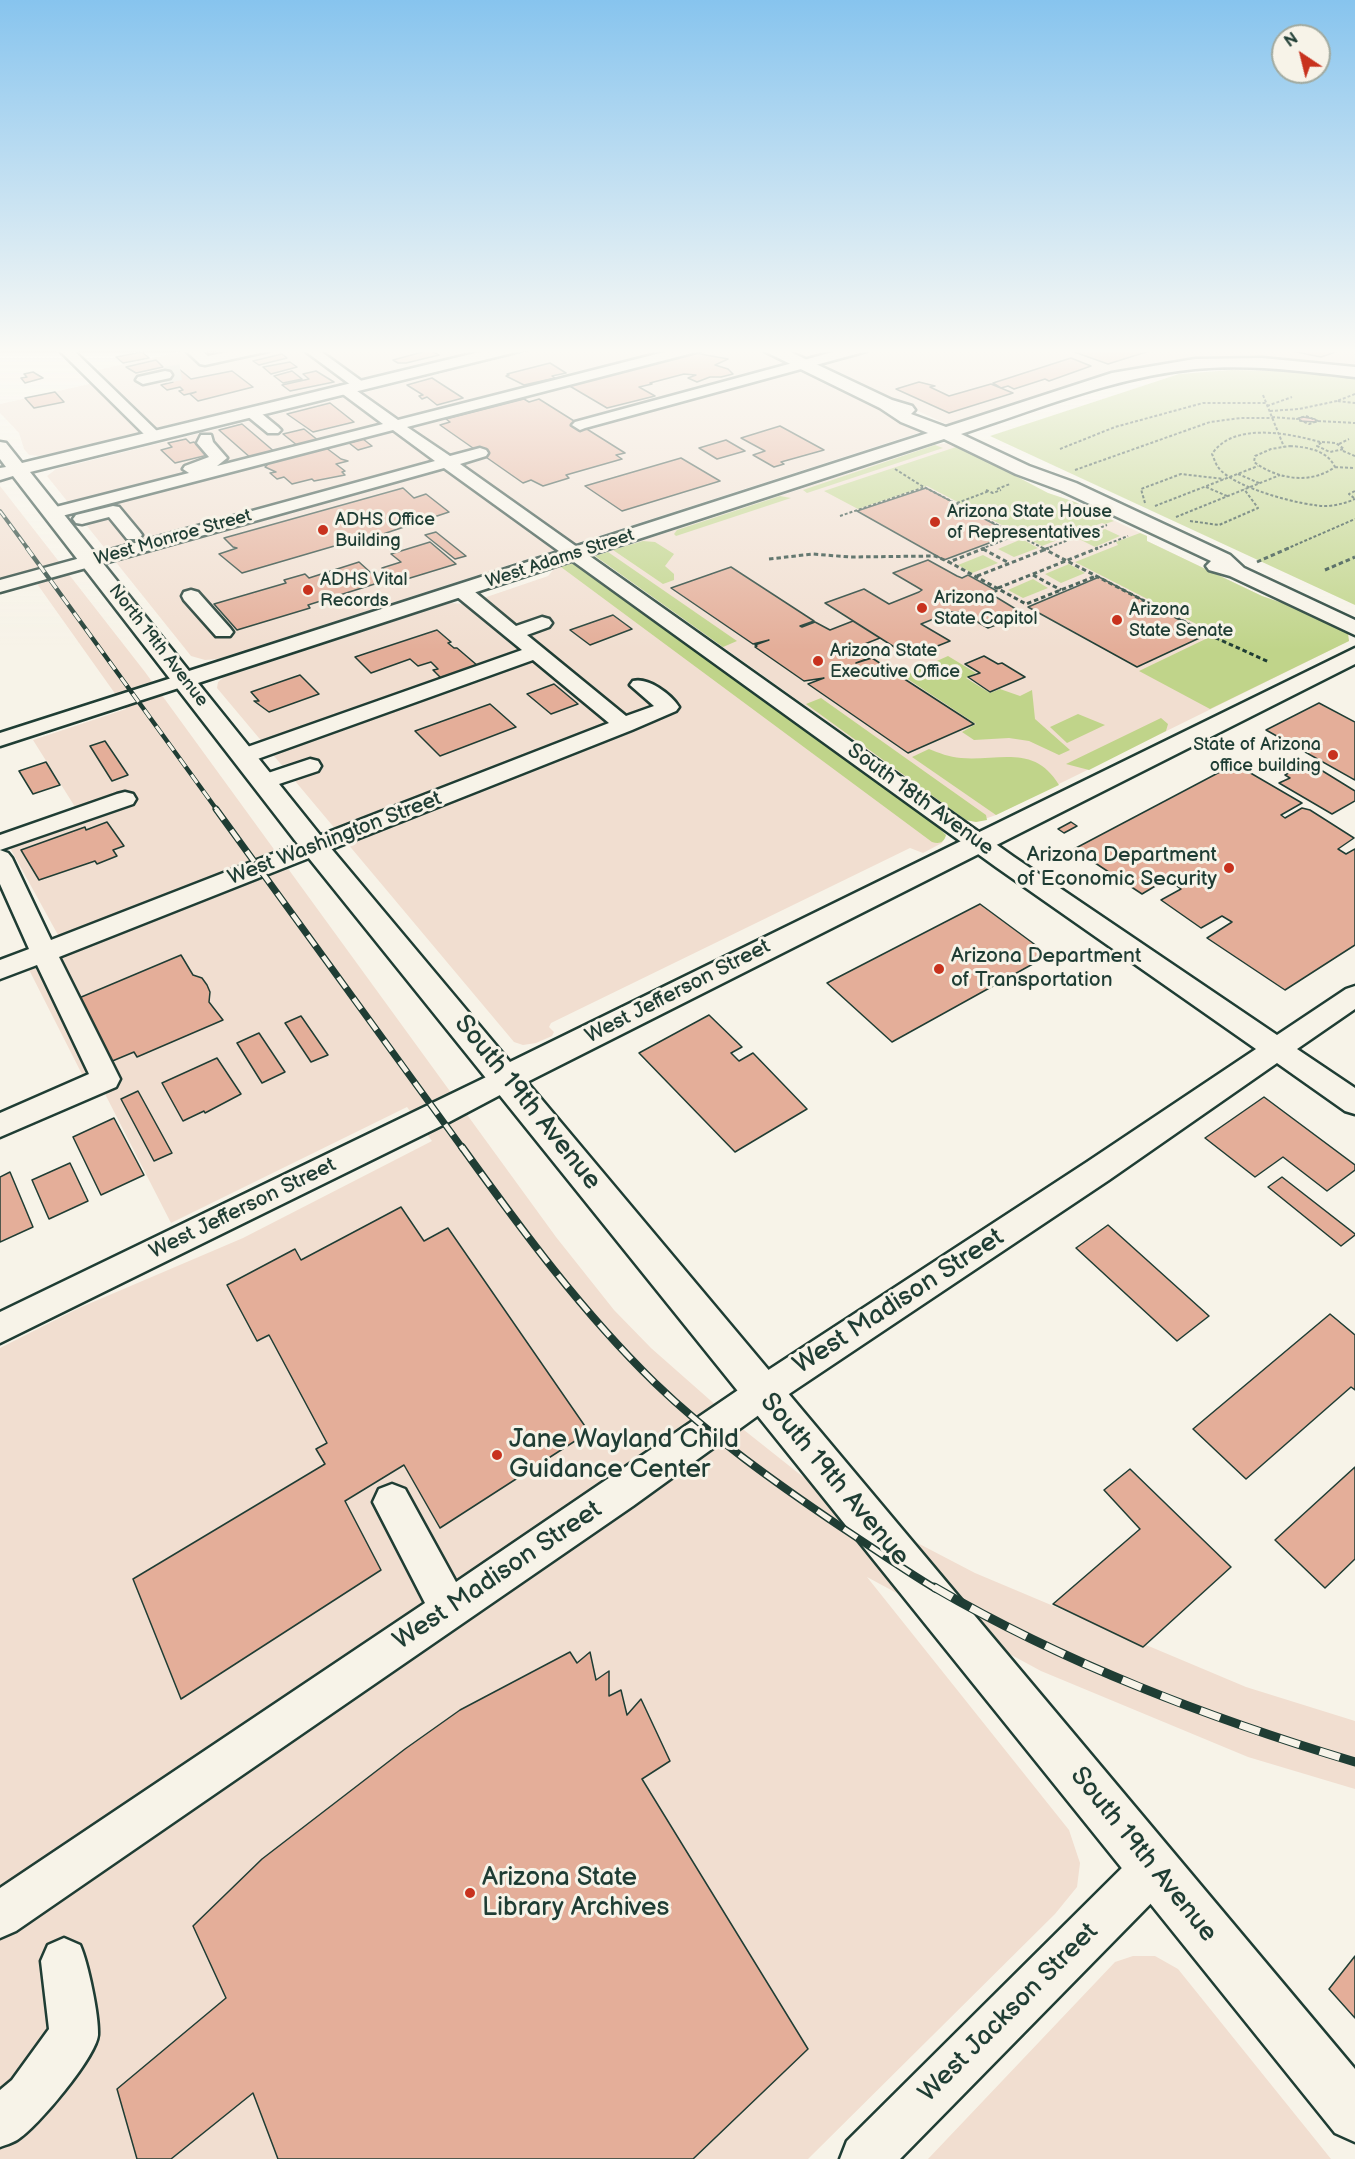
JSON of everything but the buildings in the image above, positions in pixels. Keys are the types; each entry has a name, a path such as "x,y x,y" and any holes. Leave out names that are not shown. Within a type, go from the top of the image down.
{"main road":[{"name":"North 19th Avenue","path":"1,449 9,472 58,519 314,846"},
{"path":"9,472 103,449"},
{"name":"West Adams Street","path":"184,680 898,449"},
{"path":"978,449 1046,482 1057,491 1209,564 1247,567 1355,628"},
{"name":"West Jefferson Street","path":"507,1078 1355,655"},
{"name":"South 19th Avenue","path":"314,846 507,1078 762,1393 1355,2113"}],"street":[{"path":"171,471 212,463 219,458 210,449"},
{"path":"58,519 308,449"},
{"name":"South 18th Avenue","path":"431,449 977,842 1355,1103"},
{"name":"West Monroe Street","path":"0,586 480,453"},
{"path":"58,519 113,511 133,535"},
{"path":"462,591 624,725"},
{"path":"191,596 223,632"},
{"path":"513,633 542,623"},
{"path":"244,756 536,652"},
{"name":"West Adams Street","path":"0,740 184,680"},
{"name":"West Washington Street","path":"0,970 669,707 640,685"},
{"path":"264,782 310,766"},
{"path":"0,843 125,799"},
{"path":"0,858 106,1079 0,1126"},
{"name":"West Madison Street","path":"0,1915 710,1431 762,1393 1098,1171 1355,996"},
{"name":"West Jefferson Street","path":"0,1328 439,1114 507,1078"},
{"path":"392,1502 449,1609"},
{"name":"West Jackson Street","path":"865,2159 1154,1868"},
{"path":"0,2122 29,2097 74,2036 64,1961"}],"path":[{"path":"1073,471 1135,449"},
{"path":"1214,449 1212,454 1218,468 1242,482 1300,504 1335,506 1355,499"},
{"path":"1277,449 1259,453 1255,456 1254,462 1280,475 1295,477 1314,476 1330,472 1335,467 1355,468"},
{"path":"1298,449 1317,451 1328,456 1334,462 1335,467"},
{"path":"1322,449 1343,451 1355,456"},
{"path":"892,467 1017,536 1214,637 1269,662"},
{"path":"1147,509 1141,489 1181,474 1225,479"},
{"path":"1238,474 1259,483"},
{"path":"1242,482 1250,479"},
{"path":"1206,486 1228,496"},
{"path":"840,516 925,487"},
{"path":"1172,519 1219,525 1258,508 1252,503 1251,495 1244,489"},
{"path":"957,503 989,491"},
{"path":"1355,491 1349,494 1355,499"},
{"path":"1247,567 1355,519"},
{"path":"949,561 1017,536"},
{"path":"983,549 1010,563"},
{"path":"769,559 813,554 850,557 935,556 949,561 1026,604 1096,576"},
{"path":"1325,570 1355,557"},
{"path":"1032,574 1061,590"}],"shaded area":[{"path":"24,449 70,449 40,456 29,455"},
{"path":"137,449 869,449 218,659 205,660 191,656 47,476 56,469"},
{"path":"924,449 961,449 992,462 1014,477 1048,493 1075,502 1147,536 1147,541 1262,596 1291,606 1342,630 1348,634 1349,641 996,815 976,822 966,820 595,556"},
{"path":"0,486 145,672 556,1237 614,1310 651,1348 744,1430 802,1476 883,1525 975,1573 1246,1687 1355,1721 1355,1789 1248,1757 1041,1671 867,1577 1069,1830 1080,1863 1077,1887 1055,1914 808,2159 0,2159 0,1348 79,1308 243,1238 432,1141 407,1107 171,1223 104,1092 93,1096 19,950 58,935 9,846 82,818 33,740 126,709 35,581 0,591"},
{"path":"574,563 946,835 942,843 923,853 910,848 551,1023 549,1027 554,1032 552,1036 536,1043 523,1045 514,1042 217,688 218,682 224,677 450,603 466,604 548,576 554,569"},
{"path":"1133,1956 1155,1956 1178,1969 1331,2159 928,2159 1115,1962"}],"green space":[{"path":"924,449 941,449 807,493 803,490"},
{"path":"951,449 964,449 1048,493 1075,502 1114,521 1102,523 1042,546 927,486 858,509 824,491"},
{"path":"1018,449 1355,449 1355,605"},
{"path":"780,496 791,498 676,536 674,534 677,530"},
{"path":"1105,529 1120,536 1095,547 1079,539"},
{"path":"1140,533 1147,536 1147,541 1262,596 1291,606 1342,630 1348,634 1349,641 1210,709 1139,671 1216,634 1075,562 1118,545 1116,542"},
{"path":"1022,539 1038,548 1014,557 998,549"},
{"path":"643,541 655,542 674,554 665,566 674,574 674,580 663,584 613,550"},
{"path":"608,552 737,641 723,647 595,556"},
{"path":"983,555 998,563 972,573 958,565"},
{"path":"574,563 939,828 946,835 944,840 939,843 932,842 561,567"},
{"path":"1069,564 1085,573 1061,583 1045,574"},
{"path":"1033,579 1048,588 1023,598 1008,590"},
{"path":"948,656 976,673 966,678 990,693 1000,689 1020,696 1032,690 1035,719 1070,750 1059,755 1029,741 1009,738 974,740 962,732 976,724 903,676"},
{"path":"821,698 986,815 987,820 976,822 966,820 806,704"},
{"path":"1078,714 1105,725 1067,743 1050,727"},
{"path":"1161,718 1168,724 1166,731 1089,770 1066,764"},
{"path":"929,749 961,758 1015,757 1027,759 1039,764 1049,772 1059,785 996,815 912,757"}],"railway":[{"path":"0,511 28,549"},
{"path":"27,548 217,810"},
{"path":"216,809 463,1149"},
{"path":"462,1147 577,1299 628,1356 676,1403 768,1476 900,1567 936,1589"},
{"path":"934,1587 1035,1641 1139,1687 1246,1727 1355,1762"}],"place":[{"name":"Arizona State House of Representatives","path":"935,522"},
{"name":"ADHS Office Building","path":"323,530"},
{"name":"ADHS Vital Records","path":"308,590"},
{"name":"Arizona State Capitol","path":"922,608"},
{"name":"Arizona State Senate","path":"1117,620"},
{"name":"Arizona State Executive Office","path":"818,661"},
{"name":"State of Arizona office building","path":"1333,755"},
{"name":"Arizona Department of Economic Security","path":"1229,868"},
{"name":"Arizona Department of Transportation","path":"939,969"},
{"name":"Jane Wayland Child Guidance Center","path":"497,1455"},
{"name":"Arizona State Library Archives","path":"470,1893"}]}
